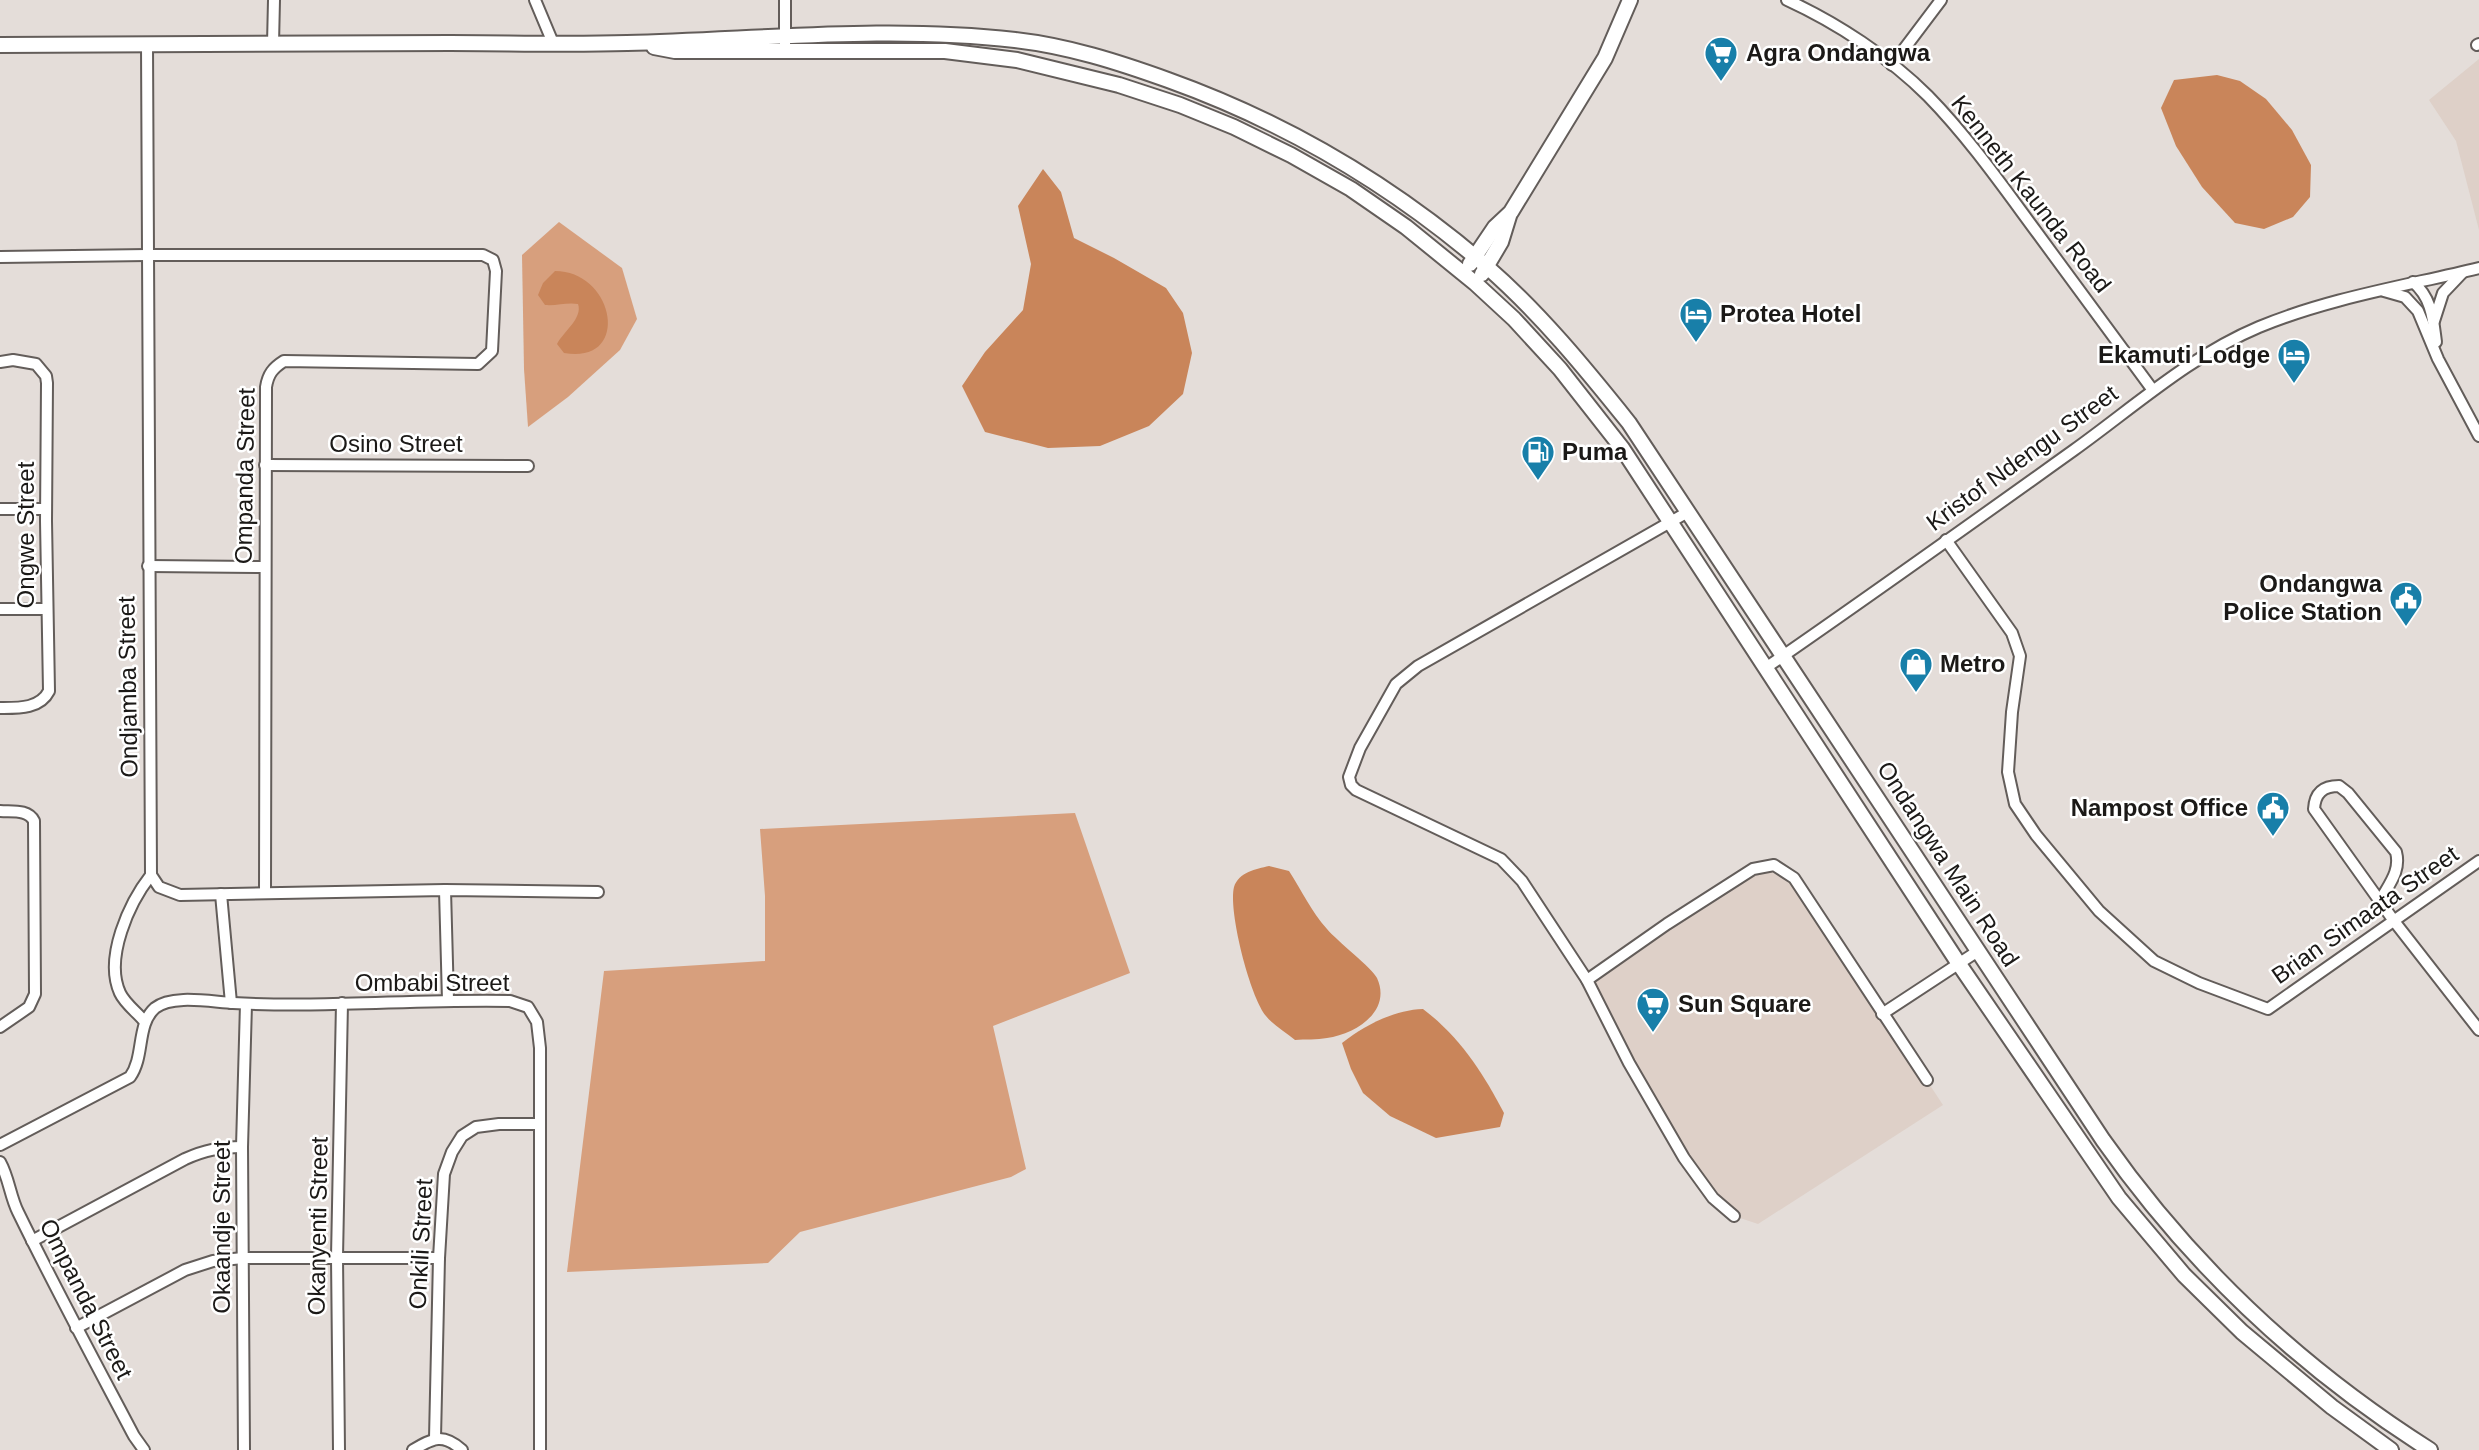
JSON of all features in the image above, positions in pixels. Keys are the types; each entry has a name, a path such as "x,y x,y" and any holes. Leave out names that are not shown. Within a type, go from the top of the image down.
{"main road":[{"path":"1470,279 1487,267 1501,242 1511,212 1605,58 1630,0"},
{"name":"Ondangwa Main Road","path":"785,43 863,33 970,36 1052,45 1089,54 1201,92 1295,135 1408,204 1487,267 1537,315 1629,423 2132,1181 2225,1288 2314,1367 2378,1416 2430,1450"},
{"path":"0,45 785,43"},
{"name":"Ondangwa Main Road","path":"785,43 945,51 1017,60 1069,71 1180,104 1291,155 1351,189 1406,227 1470,279 1514,319 1589,404 1622,448 1959,964 2119,1198 2169,1258 2242,1332 2332,1407 2392,1450"},
{"path":"1470,279 1475,258 1495,227 1511,212"}],"street":[{"path":"273,44 274,0"},
{"path":"535,0 553,43"},
{"path":"785,0 785,43"},
{"name":"Kenneth Kaunda Road","path":"1787,0 1850,36 1892,65 1927,95 1963,134 2152,389"},
{"path":"1892,65 1937,2"},
{"name":"Ondjamba Street","path":"147,44 151,875"},
{"name":"Ompanda Street","path":"0,257 482,255 493,260 496,271 492,351 478,364 285,361 268,376 264,567 265,893"},
{"name":"Kristof Ndengu Street","path":"1767,667 2077,447 2152,389 2229,342 2259,327 2318,306 2479,268"},
{"path":"2434,322 2443,293 2462,272"},
{"path":"2413,282 2428,298 2438,359"},
{"path":"2381,290 2405,297 2418,311 2438,359 2479,436"},
{"name":"Ongwe Street","path":"0,362 29,361 36,364 46,376 49,691 46,697 36,704 0,708"},
{"name":"Osino Street","path":"265,465 528,466"},
{"path":"0,509 46,509"},
{"path":"1688,512 1418,666 1396,684 1360,748 1349,777 1356,790 1501,859 1522,881 1587,980 1629,1063 1684,1158 1713,1198 1734,1216"},
{"name":"Brian Simaata Street","path":"1946,540 2012,633 2020,656 2012,712 2008,772 2015,804 2036,835 2099,911 2154,961 2199,983 2268,1009 2479,861"},
{"path":"148,566 264,567"},
{"path":"0,609 47,609"},
{"path":"2380,901 2397,873 2399,863 2396,852 2347,793 2339,786 2329,786 2321,790 2314,799 2314,809 2380,901 2394,920 2479,1030"},
{"path":"0,811 26,812 34,821 36,994 29,1007 0,1027"},
{"path":"1587,980 1753,869 1774,865 1794,878 1927,1080"},
{"path":"0,1145 131,1077 139,1060 145,1023 135,1009 122,998 116,985 115,967 124,919 151,875 159,887 180,895 444,890 598,892"},
{"path":"444,890 448,1000"},
{"path":"221,894 231,1003"},
{"path":"1882,1014 1978,951"},
{"name":"Ombabi Street","path":"145,1023 155,1009 169,1000 246,1004 510,1001 528,1007 537,1022 540,1048 540,1450"},
{"name":"Okanyenti Street","path":"339,1450 337,1257 342,1003"},
{"name":"Okaandje Street","path":"244,1450 242,1147 246,1004"},
{"name":"Onkili Street","path":"435,1438 439,1258 444,1174 452,1152 462,1136 476,1127 540,1124"},
{"path":"32,1241 185,1159 206,1150 242,1147"},
{"name":"Ompanda Street","path":"0,1162 7,1176 14,1205 76,1328 144,1450"},
{"path":"76,1328 185,1270 213,1261 243,1258 439,1258"},
{"path":"413,1450 435,1438 451,1440 462,1450"}],"shaded area":[{"path":"2479,59 2479,230 2456,141 2429,100"},
{"path":"2217,75 2240,81 2266,99 2292,130 2311,165 2310,197 2293,217 2264,229 2235,223 2202,187 2176,146 2161,108 2174,80"},
{"path":"1043,169 1061,192 1074,238 1166,288 1183,313 1192,353 1183,394 1149,426 1100,446 1048,448 985,432 962,386 985,352 1023,310 1031,264 1018,206"},
{"path":"559,222 622,268 637,319 620,350 568,397 528,427 522,255"},
{"path":"555,271 575,275 591,286 602,300 608,317 607,332 600,345 586,353 564,353 557,344 578,314 578,304 545,305 538,295 543,283"},
{"path":"1075,813 1130,973 993,1026 1026,1169 1011,1177 800,1232 768,1263 567,1272 604,971 765,961 765,896 760,829"},
{"path":"1774,865 1794,878 1943,1105 1758,1224 1734,1216 1713,1198 1587,980 1753,869"},
{"path":"1269,866 1289,871 1321,922 1377,978 1380,1001 1368,1019 1349,1032 1323,1039 1295,1040 1269,1019 1260,1006 1247,973 1237,933 1233,899 1234,887 1240,878 1248,872"},
{"path":"1423,1009 1448,1031 1479,1070 1504,1113 1500,1127 1436,1138 1390,1116 1363,1093 1342,1043 1380,1020 1401,1012"}],"place":[{"name":"Agra Ondangwa","path":"1721,83"},
{"name":"Protea Hotel","path":"1696,344"},
{"name":"Ekamuti Lodge","path":"2294,385"},
{"name":"Puma","path":"1538,482"},
{"name":"Ondangwa Police Station","path":"2406,628"},
{"name":"Metro","path":"1916,694"},
{"name":"Nampost Office","path":"2273,838"},
{"name":"Sun Square","path":"1653,1034"}]}
